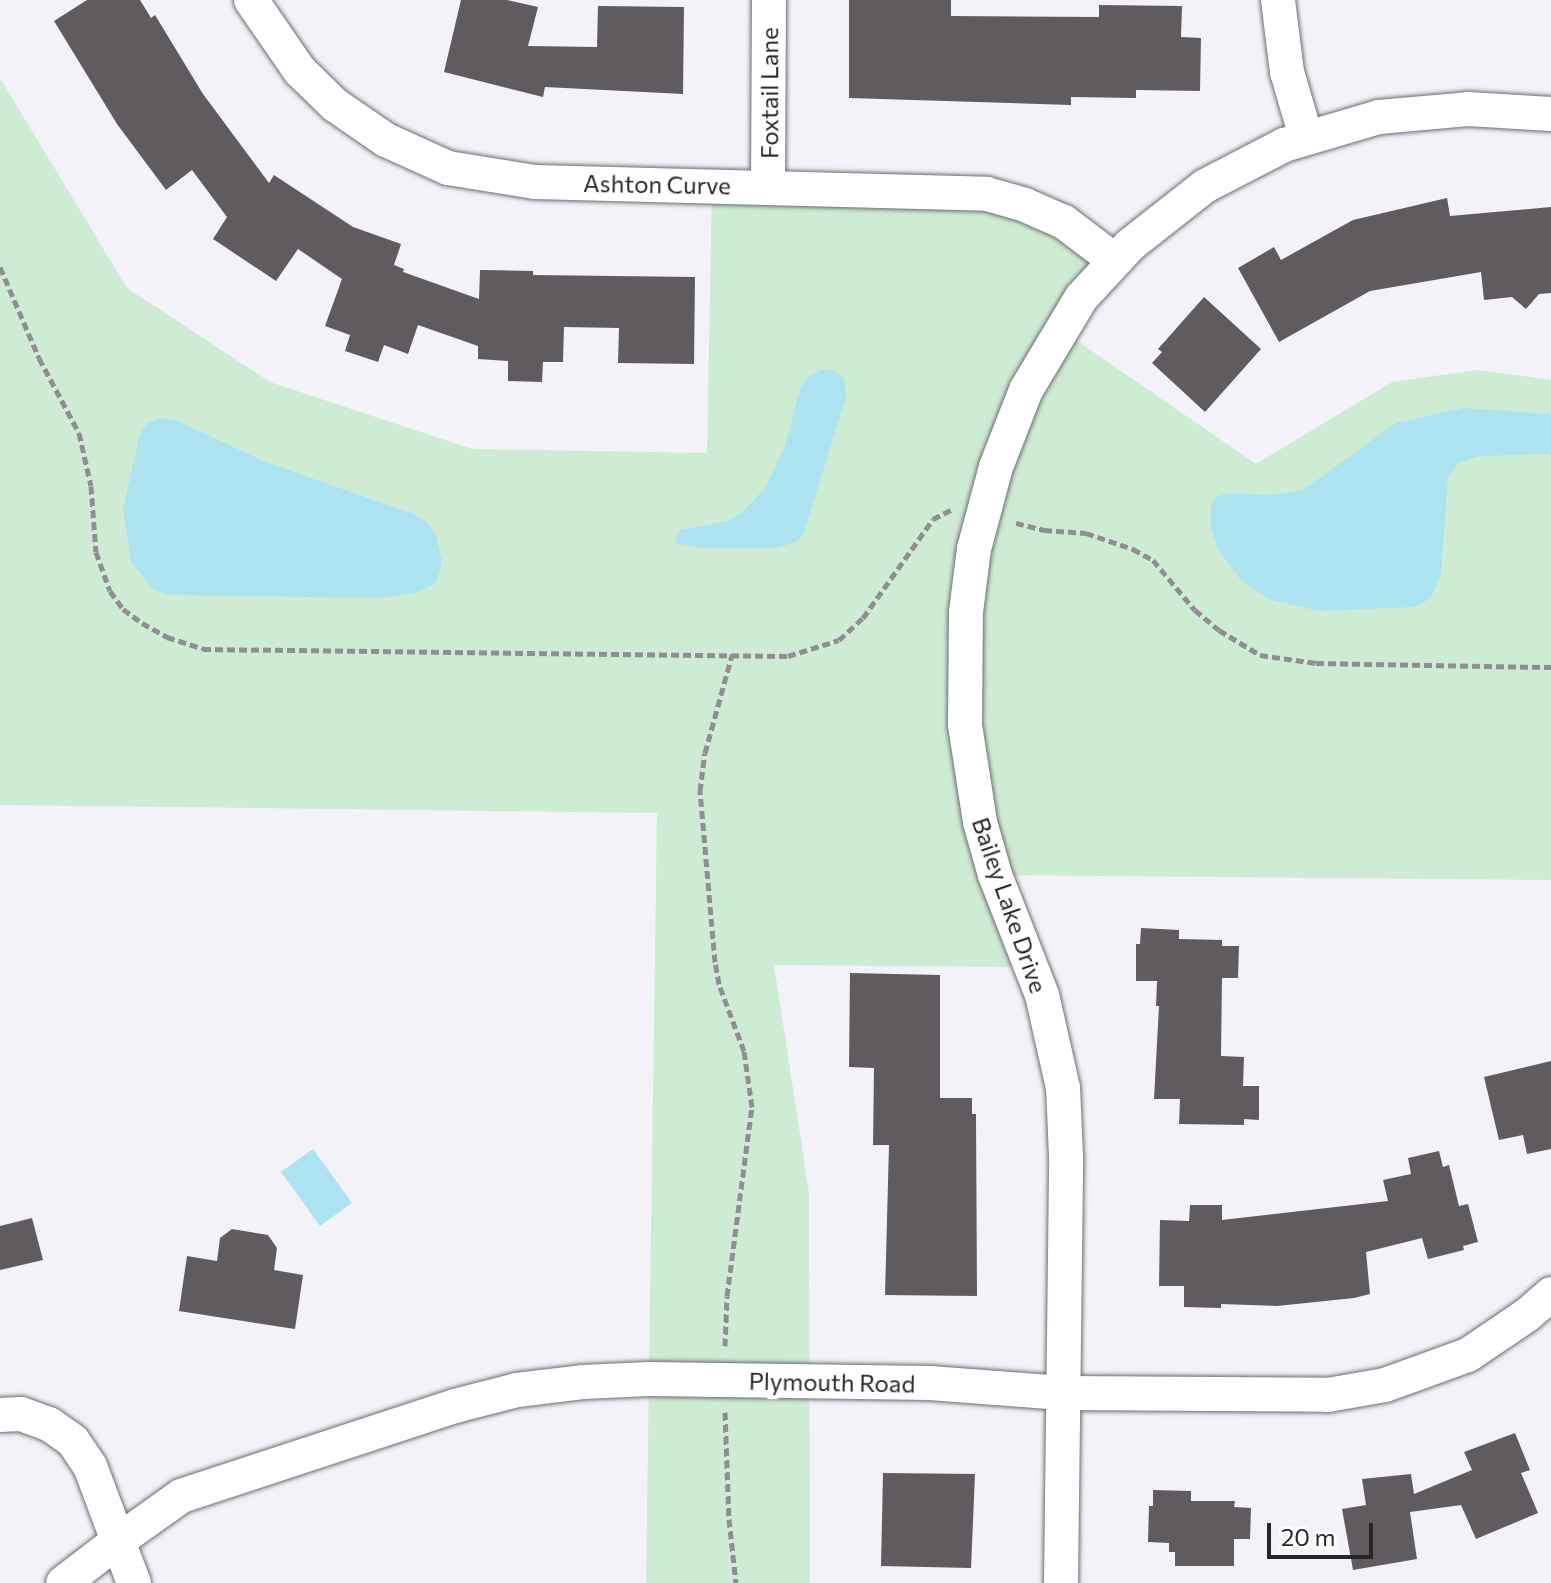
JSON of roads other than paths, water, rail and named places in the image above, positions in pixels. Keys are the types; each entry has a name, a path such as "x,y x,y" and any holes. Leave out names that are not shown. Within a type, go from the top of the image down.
{"street":[{"name":"Ashton Curve","path":"251,0 300,71 335,105 386,140 448,168 535,182 987,194 1025,205 1064,222 1114,260"},
{"name":"Foxtail Lane","path":"768,186 769,0"},
{"path":"1278,0 1287,72 1306,137"},
{"name":"Bailey Lake Drive","path":"1061,1583 1066,1145 1063,1088 1042,995 995,875 972,790 965,725 964,639 974,549 1011,426 1026,390 1060,329 1114,260 1205,186 1248,160 1346,124 1412,112 1468,109 1551,114"},
{"name":"Plymouth Road","path":"63,1583 163,1507 201,1487 484,1398 583,1382 724,1380 930,1383 1063,1393 1297,1397 1359,1391 1416,1376 1468,1355 1527,1315 1551,1294"},
{"path":"0,1415 21,1414 49,1424 73,1441 90,1466 134,1583"}],"water":[{"path":"821,370 832,370 844,378 846,397 803,535 796,542 777,548 701,548 675,543 680,530 728,521 742,513 765,488 784,449 806,378"},
{"path":"1463,408 1551,414 1551,454 1481,456 1459,462 1448,478 1441,574 1431,598 1415,607 1319,611 1268,599 1240,579 1218,549 1211,527 1211,505 1215,497 1229,493 1271,495 1303,490 1396,423"},
{"path":"160,418 180,422 268,463 414,514 428,523 436,536 442,562 436,583 418,592 381,598 169,595 154,590 131,562 123,509 140,434 147,423"},
{"path":"313,1149 352,1203 320,1226 281,1172"}]}
